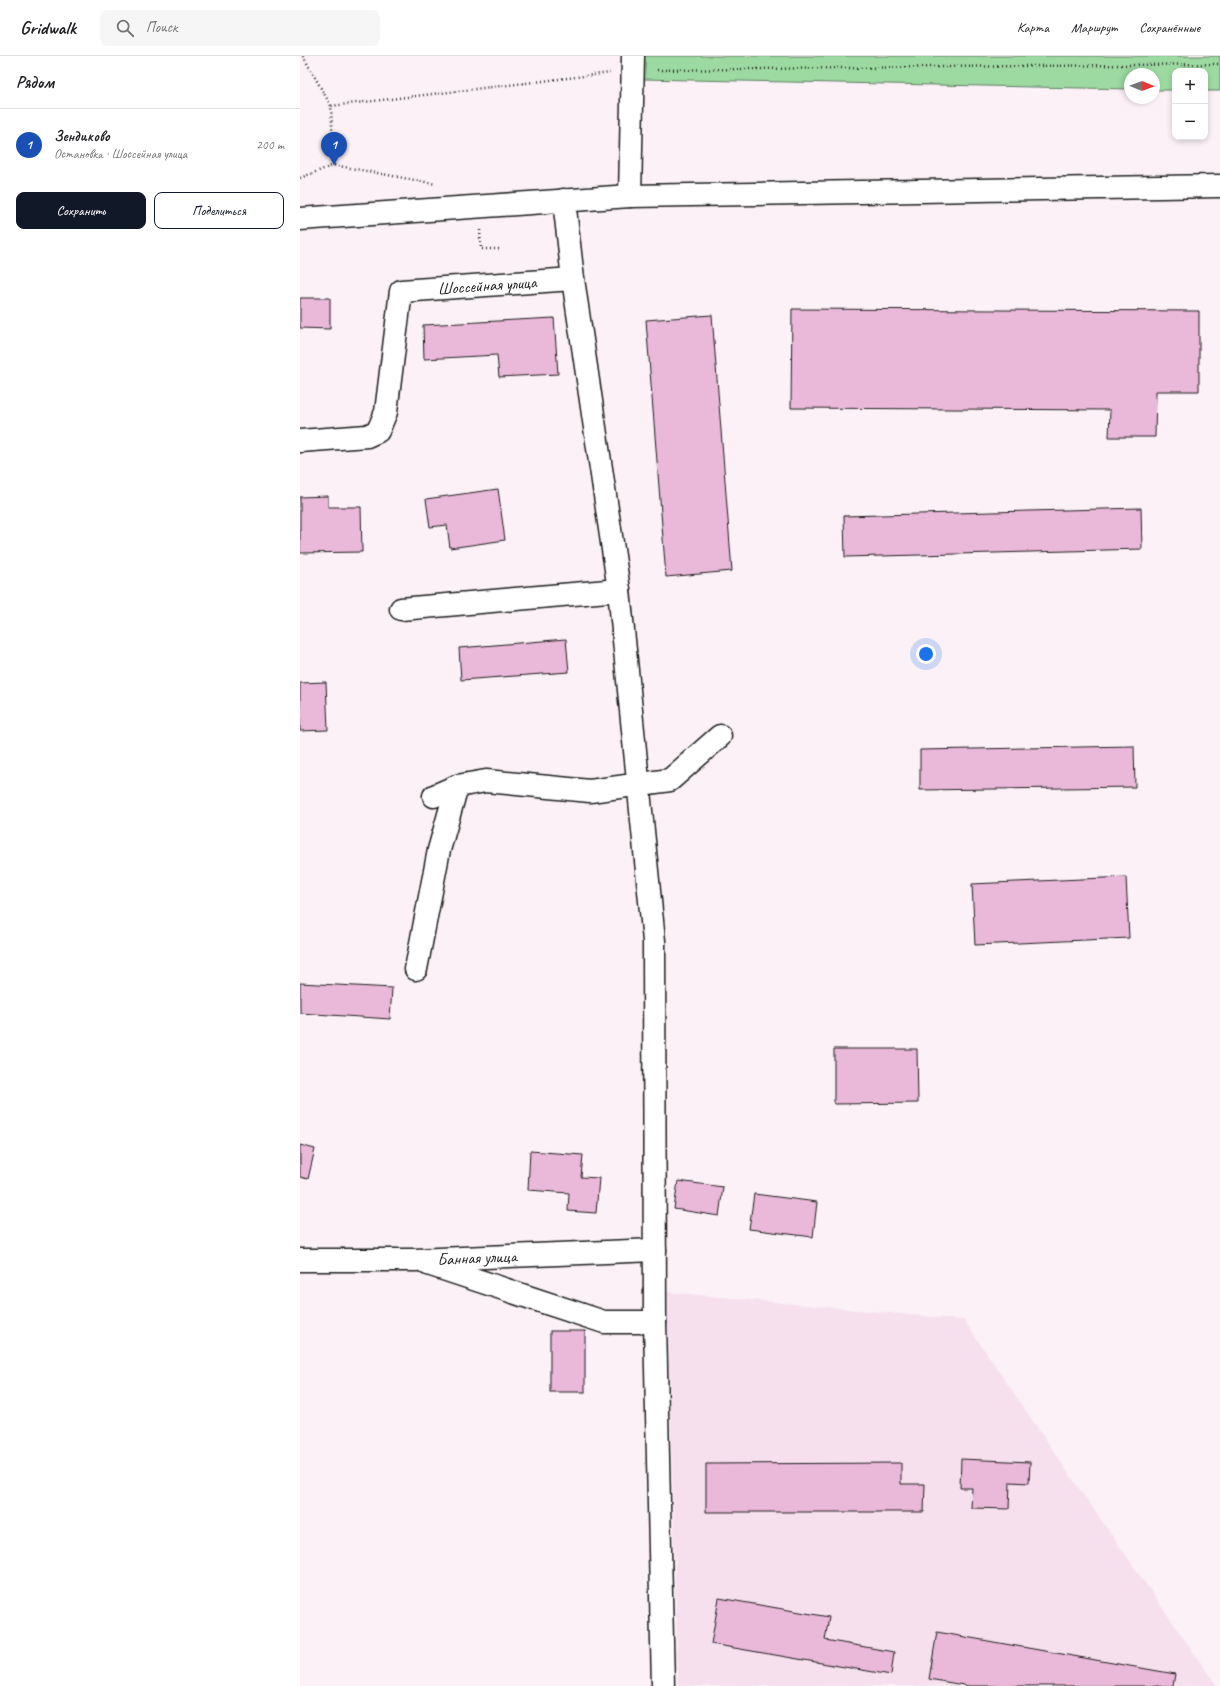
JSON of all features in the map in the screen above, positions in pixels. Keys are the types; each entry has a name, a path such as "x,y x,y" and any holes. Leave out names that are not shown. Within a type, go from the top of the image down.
{"street":[{"path":"630,196 632,63"},
{"path":"300,219 630,196 1220,186"},
{"path":"564,200 573,279 620,590 654,941 655,1322 663,1686"},
{"name":"Шоссейная улица","path":"300,441 367,436 378,431 386,412 401,290 573,279"},
{"path":"401,609 620,590"},
{"path":"434,796 457,786 486,781 590,791 639,786 670,780 720,736"},
{"path":"416,969 439,850 457,786"},
{"name":"Банная улица","path":"300,1260 415,1260 655,1250"},
{"path":"415,1260 604,1322 655,1322"}],"path":[{"path":"300,178 334,165 332,106 303,56"},
{"path":"332,106 632,63 1220,64"}],"shaded area":[{"path":"667,1292 964,1320 1217,1686 678,1686"}],"green space":[{"path":"644,56 1220,56 1220,91 1208,91 1208,68 1172,68 1172,90 1160,90 1160,68 1124,68 1124,89 642,79"}],"building":[{"path":"300,298 330,298 330,329 300,328"},
{"path":"792,309 1199,311 1199,391 1156,391 1155,437 1109,437 1110,410 791,408"},
{"path":"712,315 732,571 666,577 646,320"},
{"path":"554,318 558,374 499,377 497,355 424,359 423,325"},
{"path":"498,489 505,540 450,548 447,525 430,527 426,499"},
{"path":"328,496 328,507 361,507 362,552 300,553 300,497"},
{"path":"1141,508 1142,549 845,557 844,516"},
{"path":"566,639 569,672 461,680 459,648"},
{"path":"326,682 328,730 300,731 300,683"},
{"path":"1134,746 1135,787 920,790 920,750"},
{"path":"1126,877 1129,938 975,945 972,884"},
{"path":"300,983 392,988 390,1019 300,1013"},
{"path":"834,1049 917,1049 918,1103 834,1104"},
{"path":"300,1145 315,1149 308,1179 300,1177"},
{"path":"530,1151 583,1155 581,1177 599,1178 596,1213 568,1211 569,1193 528,1190"},
{"path":"678,1181 723,1187 719,1216 674,1209"},
{"path":"754,1194 817,1202 813,1237 749,1229"},
{"path":"550,1331 585,1331 585,1392 550,1392"},
{"path":"961,1459 1030,1462 1029,1483 1010,1482 1009,1509 971,1508 972,1488 960,1488"},
{"path":"901,1463 901,1484 925,1484 924,1512 706,1512 706,1464"},
{"path":"719,1598 829,1617 825,1640 894,1652 891,1675 711,1644"},
{"path":"937,1632 1175,1674 1173,1686 969,1686 929,1679"}],"place":[{"name":"Зендиково","path":"334,165"}]}
